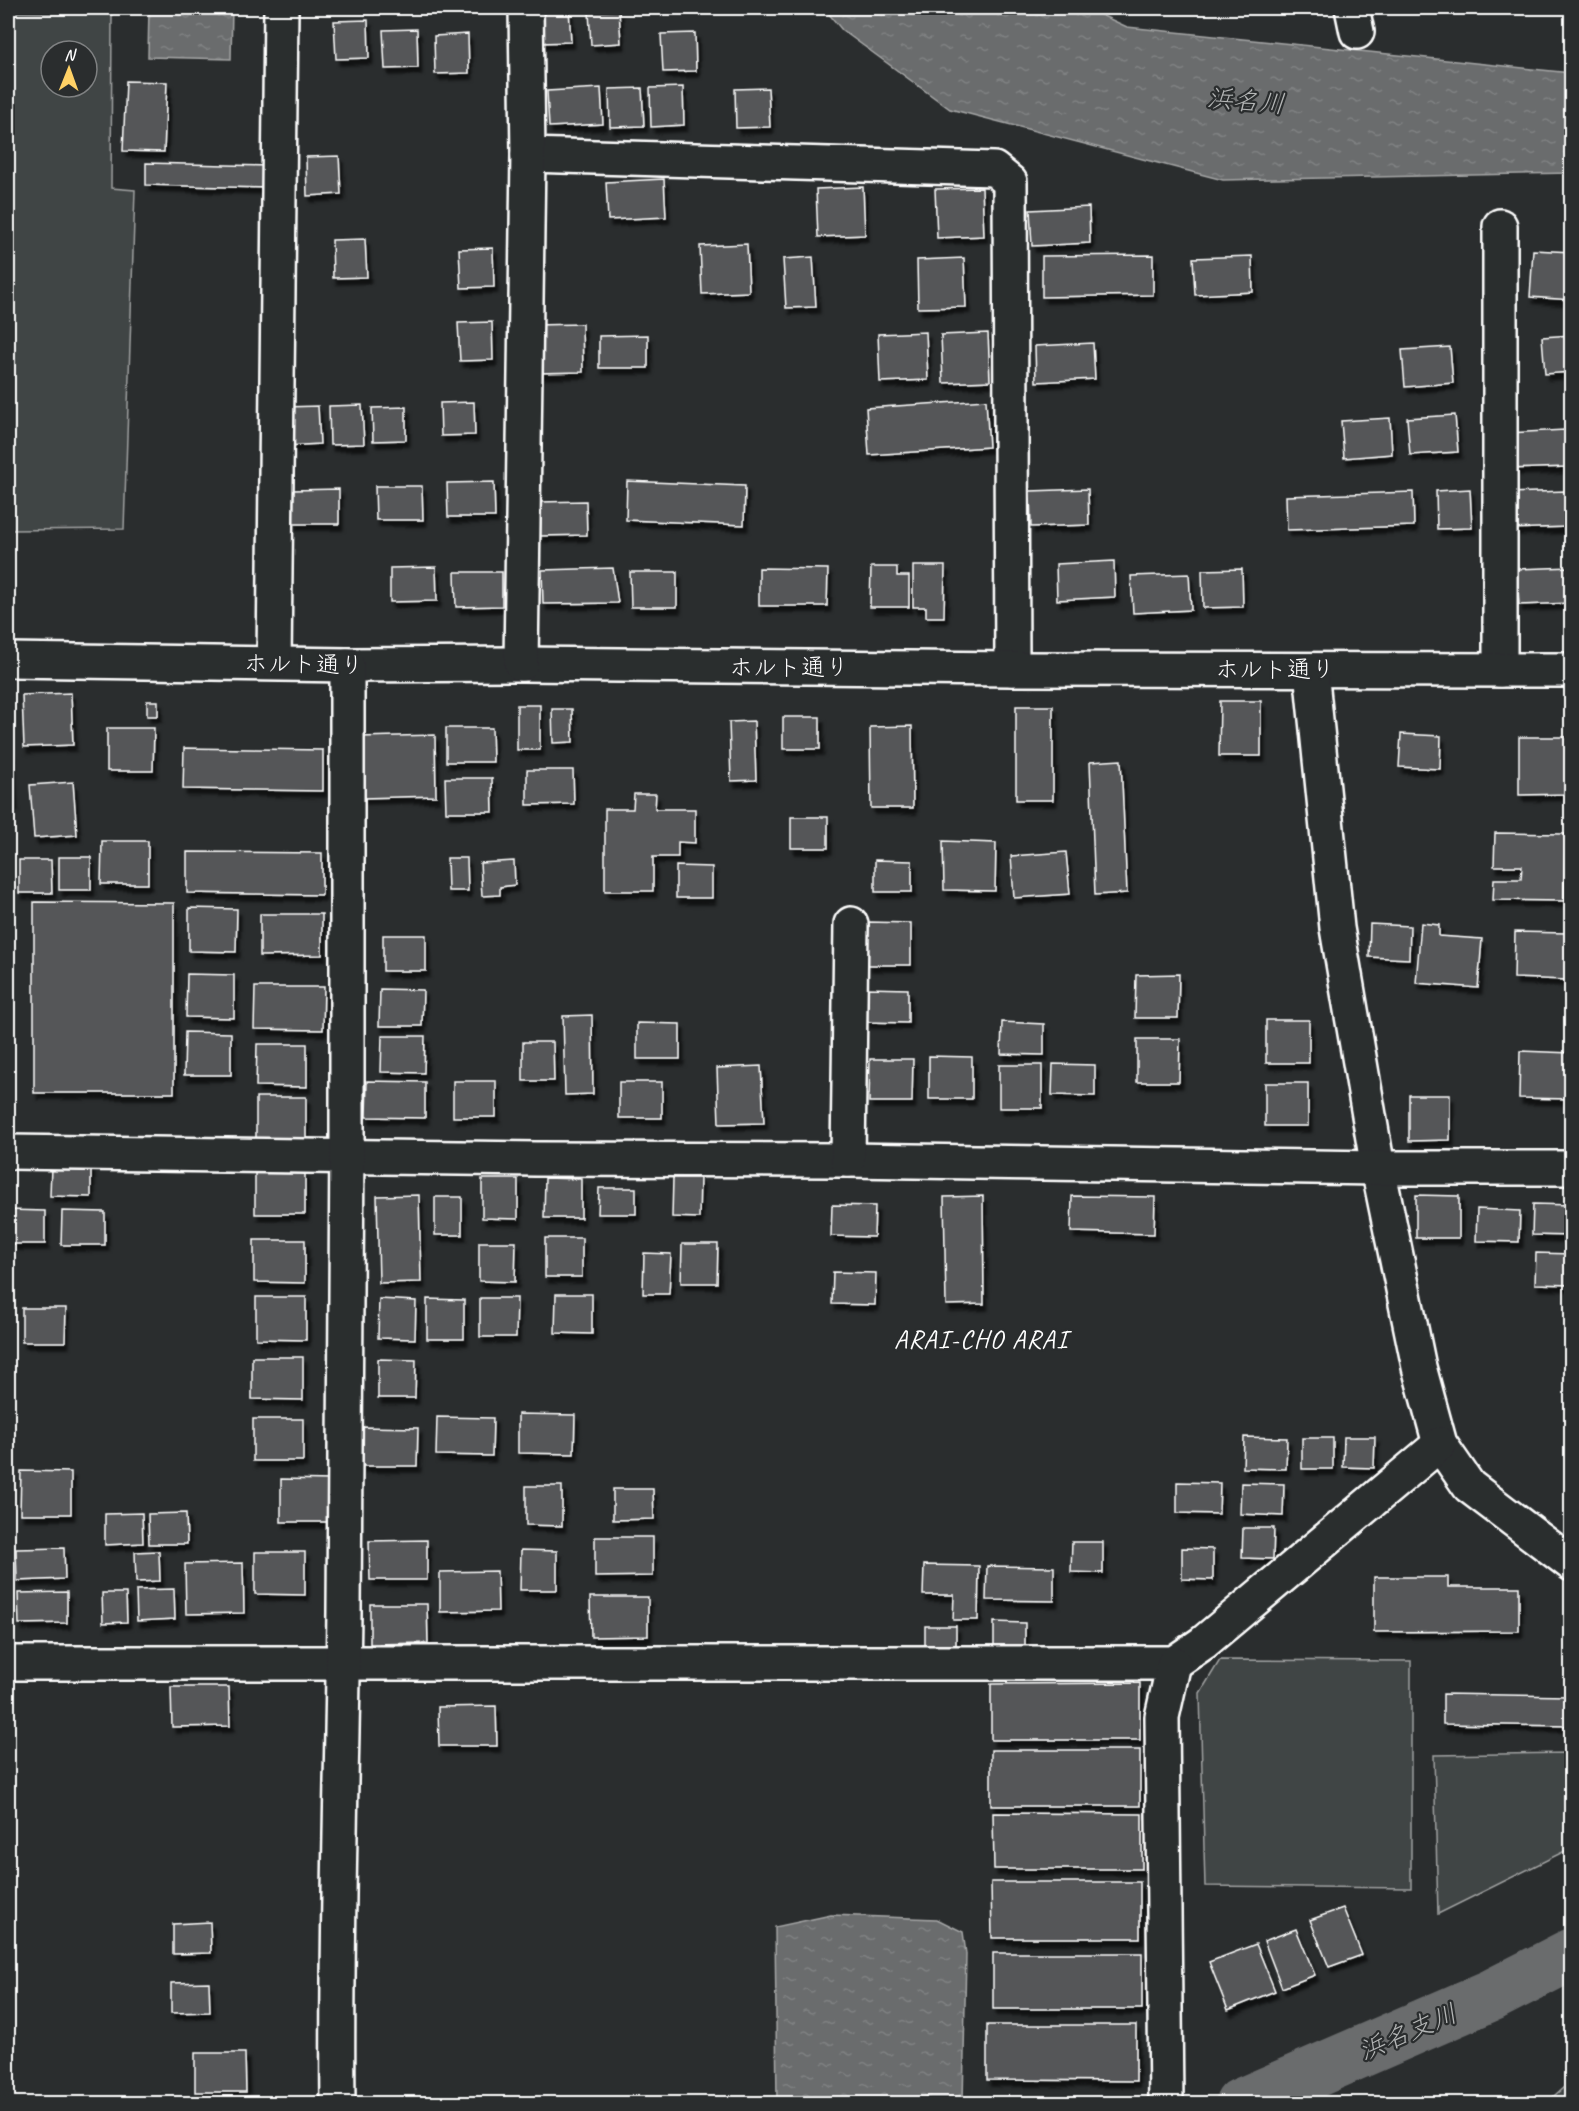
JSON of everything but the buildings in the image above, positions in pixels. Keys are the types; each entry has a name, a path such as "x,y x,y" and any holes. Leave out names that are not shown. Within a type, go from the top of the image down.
{"street":[{"path":"274,663 281,8"},
{"path":"521,664 528,155 526,8"},
{"path":"528,155 994,169 1010,182 1012,669"},
{"path":"1500,226 1500,670"},
{"name":"ホルト通り","path":"8,660 347,665 1572,670"},
{"path":"338,2103 337,2024 348,1155 347,665"},
{"path":"1311,670 1337,928 1378,1168 1419,1367 1440,1444 1469,1486 1572,1564"},
{"path":"848,1160 851,924"},
{"path":"8,1152 536,1159 848,1160 1378,1168 1572,1168"},
{"path":"8,1663 1174,1663 1203,1643 1440,1444"},
{"path":"1166,2101 1162,1717 1174,1663"}],"shaded area":[{"path":"8,12 112,14 111,188 135,190 124,529 8,530"},
{"path":"1220,1660 1411,1661 1411,1888 1205,1886 1200,1693"},
{"path":"1571,1753 1571,1848 1438,1914 1434,1755"},
{"path":"1571,2081 1571,2103 1546,2103"}],"water":[{"path":"149,8 232,8 231,59 148,57"},
{"name":"浜名川","path":"824,8 1086,8 1127,27 1571,73 1571,173 1223,180 950,109 842,30"},
{"path":"831,1915 937,1919 963,1932 966,1954 963,2103 777,2103 775,1927"}],"waterway":[{"name":"浜名支川","path":"1241,2104 1494,1994 1572,1954"}],"district":[{"name":"ARAI-CHO ARAI","path":"981,1339"}]}
